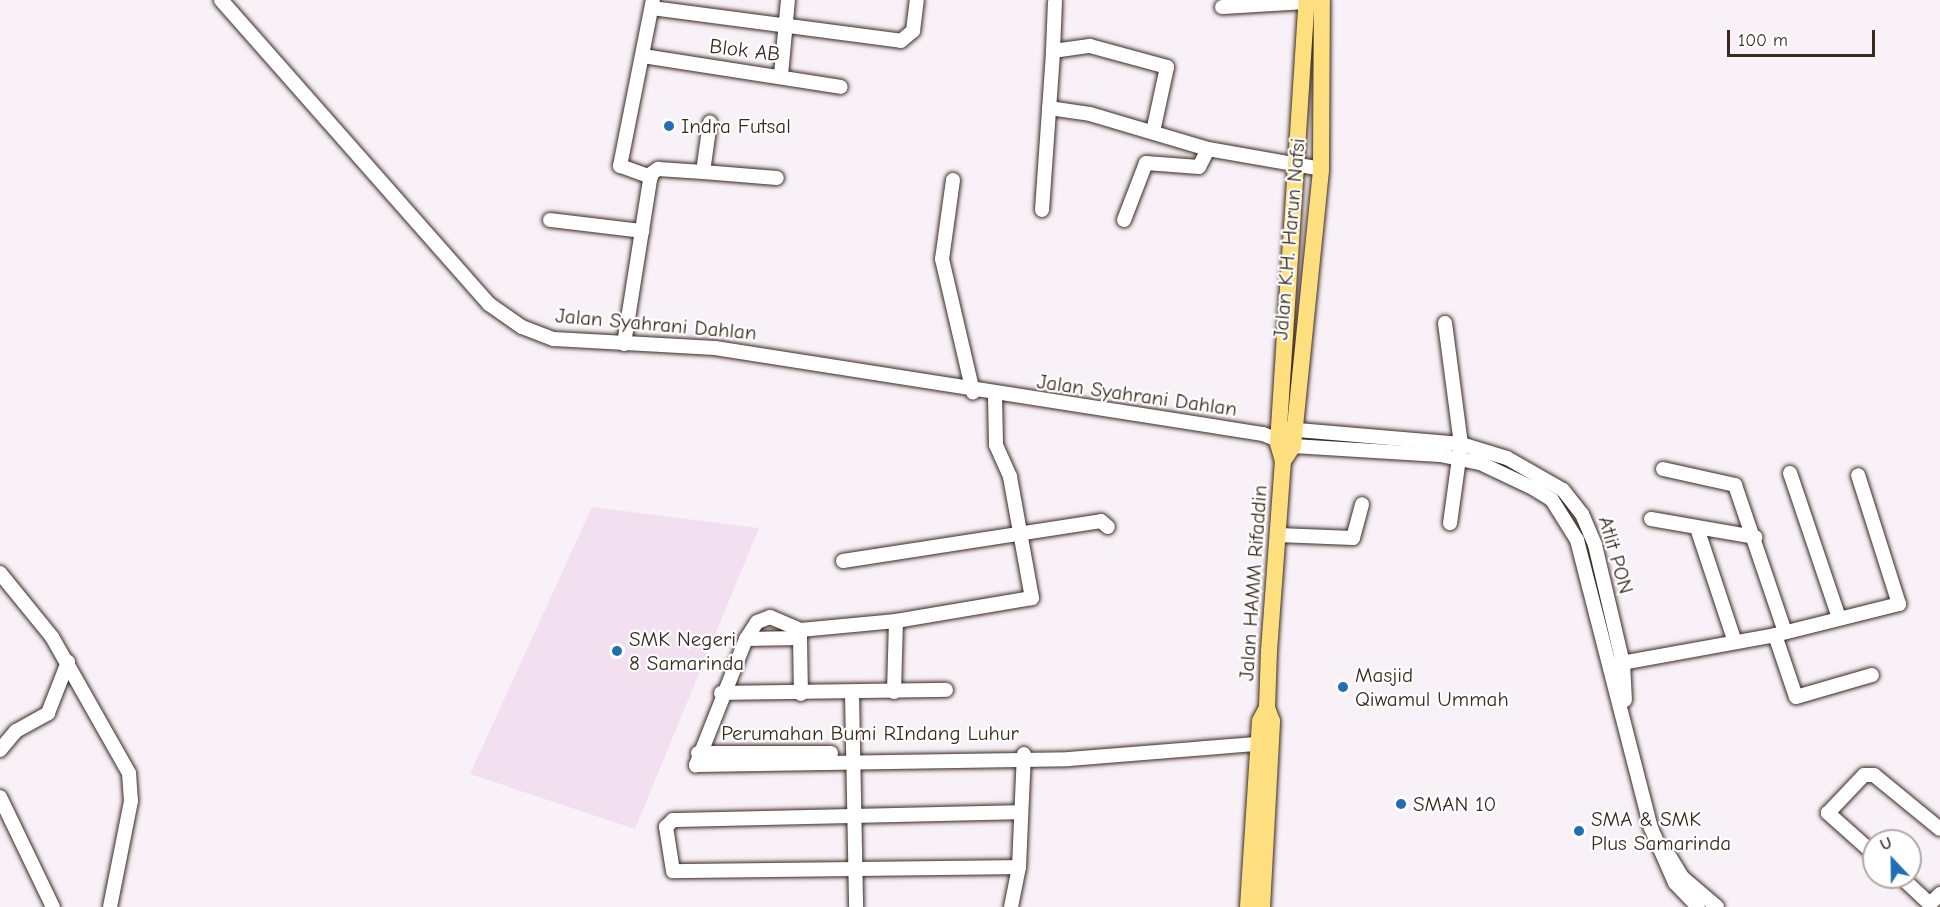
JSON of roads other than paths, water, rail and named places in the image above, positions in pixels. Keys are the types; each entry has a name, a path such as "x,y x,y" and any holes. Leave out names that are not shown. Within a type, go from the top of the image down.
{"main road":[{"name":"Jalan K.H. Harun Nafsi","path":"1282,436 1312,1"},
{"name":"Jalan K.H. Harun Nafsi","path":"1282,436 1321,169 1312,1"},
{"name":"Jalan HAMM Rifaddin","path":"1248,907 1265,738 1283,461 1282,436"},
{"name":"Jalan HAMM Rifaddin","path":"1262,907 1265,738"}],"street":[{"name":"Jalan Syahrani Dahlan","path":"221,0 489,304 522,327 554,339 715,348 973,392 994,400 1282,436"},
{"path":"781,75 788,0"},
{"path":"651,177 620,166 653,4 901,40 913,31 917,0"},
{"path":"1222,7 1312,1"},
{"path":"1042,210 1053,51 1054,2"},
{"path":"1053,51 1090,46 1167,67 1153,132"},
{"name":"Blok AB","path":"643,56 781,75 841,87"},
{"path":"1048,108 1153,132 1208,149 1321,169"},
{"path":"703,172 710,122"},
{"path":"1124,220 1146,163 1199,167 1208,149"},
{"path":"624,344 651,177 658,168 777,178"},
{"path":"952,180 942,261 973,392"},
{"path":"550,220 642,231"},
{"path":"1445,322 1461,444 1450,523"},
{"path":"746,639 896,621 1031,599 1018,537 1010,477 996,445 994,400"},
{"name":"Atlit PON","path":"1282,436 1461,444 1542,475 1574,502 1594,544 1623,663 1622,688 1670,856 1682,877 1717,907"},
{"name":"Atlit PON","path":"1282,436 1460,460 1508,474 1552,500 1566,516 1577,540 1651,828 1675,884 1698,907"},
{"path":"1663,469 1732,482 1755,537 1796,697 1872,675"},
{"path":"1790,472 1839,618"},
{"path":"1608,666 1780,633 1892,607 1900,598 1858,475"},
{"path":"1278,536 1353,538 1362,504"},
{"path":"1651,519 1698,531 1755,537"},
{"path":"843,561 1018,537 1101,520 1108,527"},
{"path":"1698,531 1735,642"},
{"path":"0,573 68,662 129,773 131,801 110,907"},
{"name":"Perumahan Bumi RIndang Luhur","path":"800,634 785,619 766,617 746,639 721,693 697,759 1024,757 1265,738"},
{"path":"894,692 896,621"},
{"path":"800,634 801,694"},
{"path":"0,750 16,731 48,713 68,662"},
{"path":"721,693 801,694 946,690"},
{"path":"852,693 856,907"},
{"path":"1011,907 1019,867 1024,757"},
{"path":"1862,843 1828,813 1864,776 1874,775 1940,829"},
{"path":"0,797 53,907"},
{"path":"1019,867 673,871 666,827 673,820 1020,812"},
{"path":"1920,889 1935,899"}],"place":[{"name":"Indra Futsal","path":"669,126"},
{"name":"SMK Negeri 8 Samarinda","path":"617,651"},
{"name":"Masjid Qiwamul Ummah","path":"1343,687"},
{"name":"SMAN 10","path":"1401,804"},
{"name":"SMA & SMK Plus Samarinda","path":"1579,831"}]}
